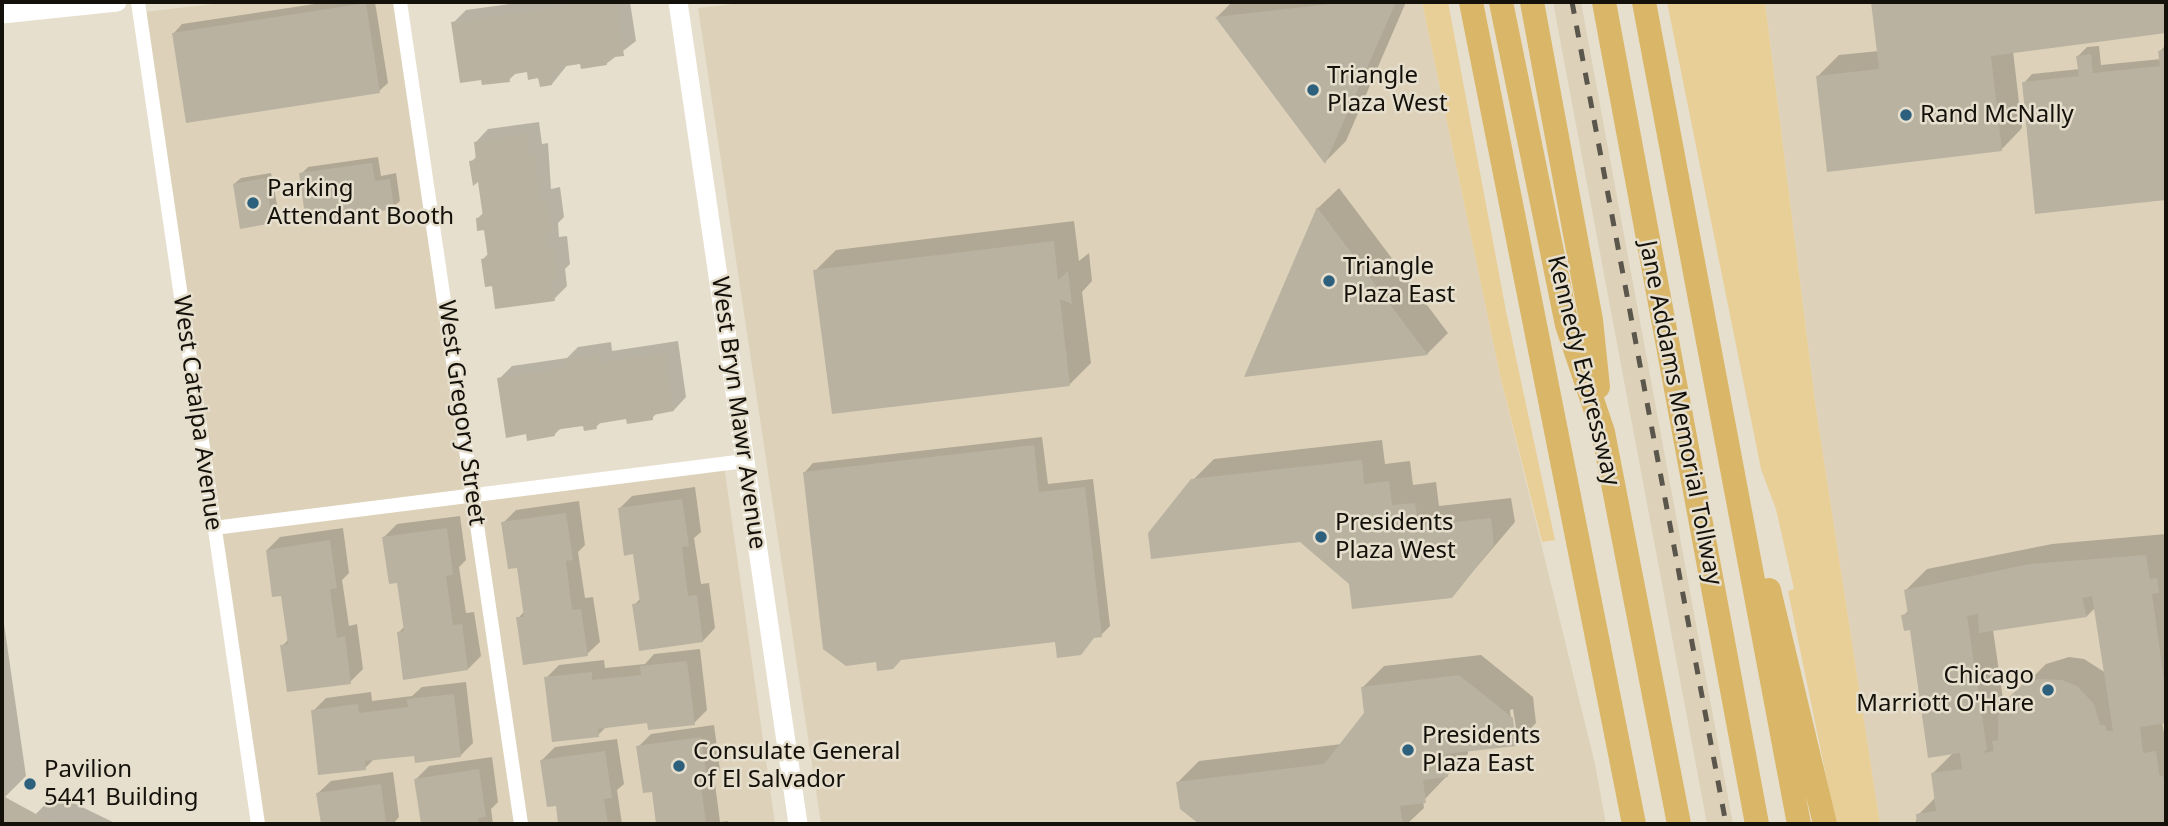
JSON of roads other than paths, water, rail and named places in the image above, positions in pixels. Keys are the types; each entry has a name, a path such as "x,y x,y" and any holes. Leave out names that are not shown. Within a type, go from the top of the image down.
{"highway":[{"path":"1471,2 1634,824"},
{"name":"Kennedy Expressway","path":"1501,2 1567,325 1603,432 1679,824"},
{"path":"1532,2 1591,320 1603,432"},
{"name":"Jane Addams Memorial Tollway","path":"1604,2 1757,824"},
{"path":"1644,2 1799,824"},
{"path":"1724,426 1780,630 1825,824"}],"street":[{"path":"2,14 117,2"},
{"name":"West Catalpa Avenue","path":"138,2 258,824"},
{"name":"West Gregory Street","path":"400,2 521,824"},
{"name":"West Bryn Mawr Avenue","path":"678,2 799,824"},
{"path":"214,528 745,461"}],"railway":[{"path":"1572,2 1726,824"}],"place":[{"name":"Triangle Plaza West","path":"1313,90"},
{"name":"Rand McNally","path":"1906,115"},
{"name":"Parking Attendant Booth","path":"253,203"},
{"name":"Triangle Plaza East","path":"1329,281"},
{"name":"Presidents Plaza West","path":"1321,537"},
{"name":"Chicago Marriott O'Hare","path":"2048,690"},
{"name":"Presidents Plaza East","path":"1408,750"},
{"name":"Consulate General of El Salvador","path":"679,766"},
{"name":"Pavilion 5441 Building","path":"30,784"}]}
